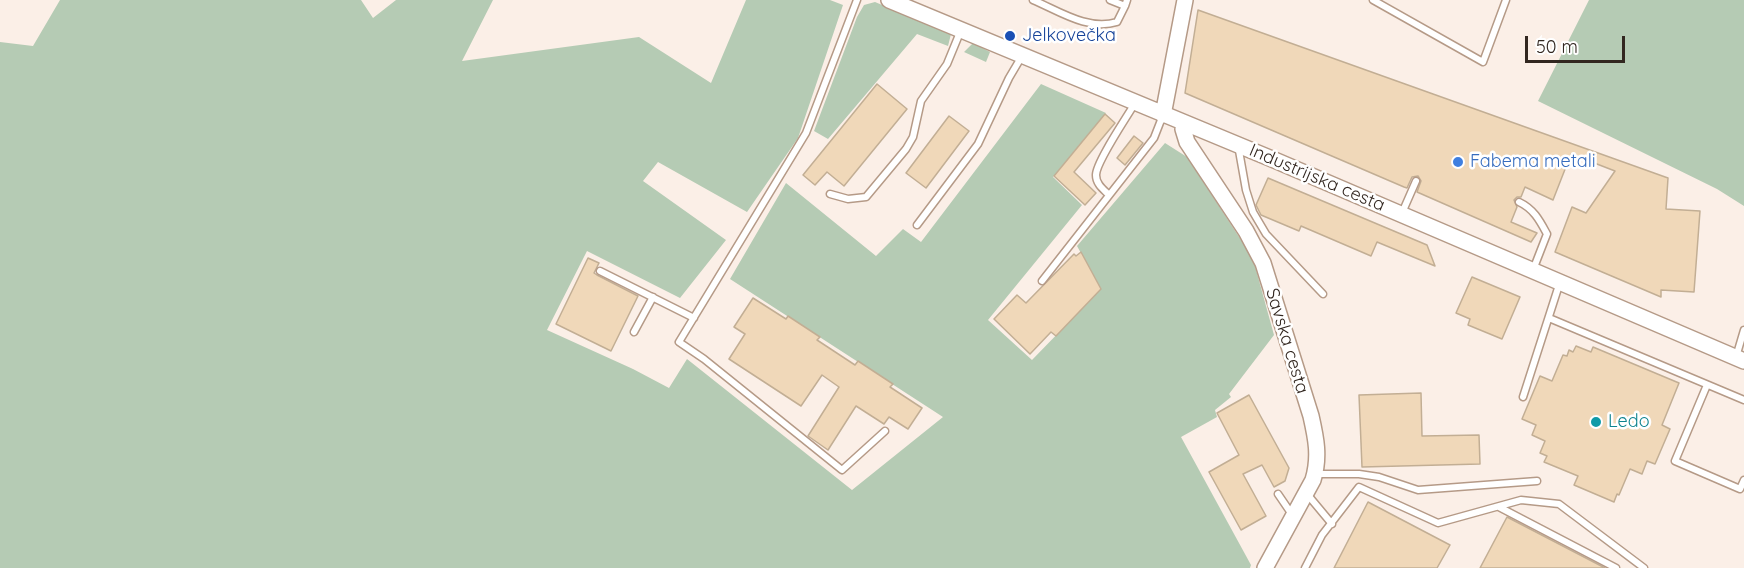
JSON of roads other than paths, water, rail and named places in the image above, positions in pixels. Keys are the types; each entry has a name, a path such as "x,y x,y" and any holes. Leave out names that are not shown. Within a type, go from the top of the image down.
{"street":[{"name":"Industrijska cesta","path":"889,0 1238,145 1740,359"},
{"path":"1164,115 1185,0"},
{"name":"Savska cesta","path":"1185,123 1183,129 1187,142 1246,231 1269,279 1312,424 1317,456 1314,474 1306,494 1265,568"}],"lane":[{"path":"857,0 806,133 679,342 704,359 842,470 885,430"},
{"path":"1033,0 1091,24 1105,26 1117,22 1126,3 1110,0"},
{"path":"1375,0 1483,62 1506,0"},
{"path":"830,194 848,199 866,197 906,149 913,136 921,101 947,64 961,30"},
{"path":"917,225 978,144 1009,78 1023,56"},
{"path":"1109,195 1096,179 1098,166 1135,103"},
{"path":"1042,281 1154,138 1164,115"},
{"path":"1238,145 1245,190 1253,212 1266,234 1323,294"},
{"path":"1401,214 1416,181"},
{"path":"1519,202 1538,216 1546,234 1533,270"},
{"path":"600,271 694,318"},
{"path":"1523,397 1560,282"},
{"path":"634,332 653,297"},
{"path":"1549,318 1707,385 1743,397"},
{"path":"1740,359 1744,330"},
{"path":"1707,385 1676,461 1740,489 1744,480"},
{"path":"1314,474 1359,474 1379,477 1418,490 1537,481"},
{"path":"1305,568 1322,535 1359,487 1438,523 1521,501 1559,504 1644,568"},
{"path":"1306,494 1332,524"},
{"path":"1278,495 1293,516"},
{"path":"1498,507 1616,568"}],"place":[{"name":"Jelkovečka","path":"1010,36"},
{"name":"Fabema metali","path":"1458,162"},
{"name":"Ledo","path":"1596,422"}]}
